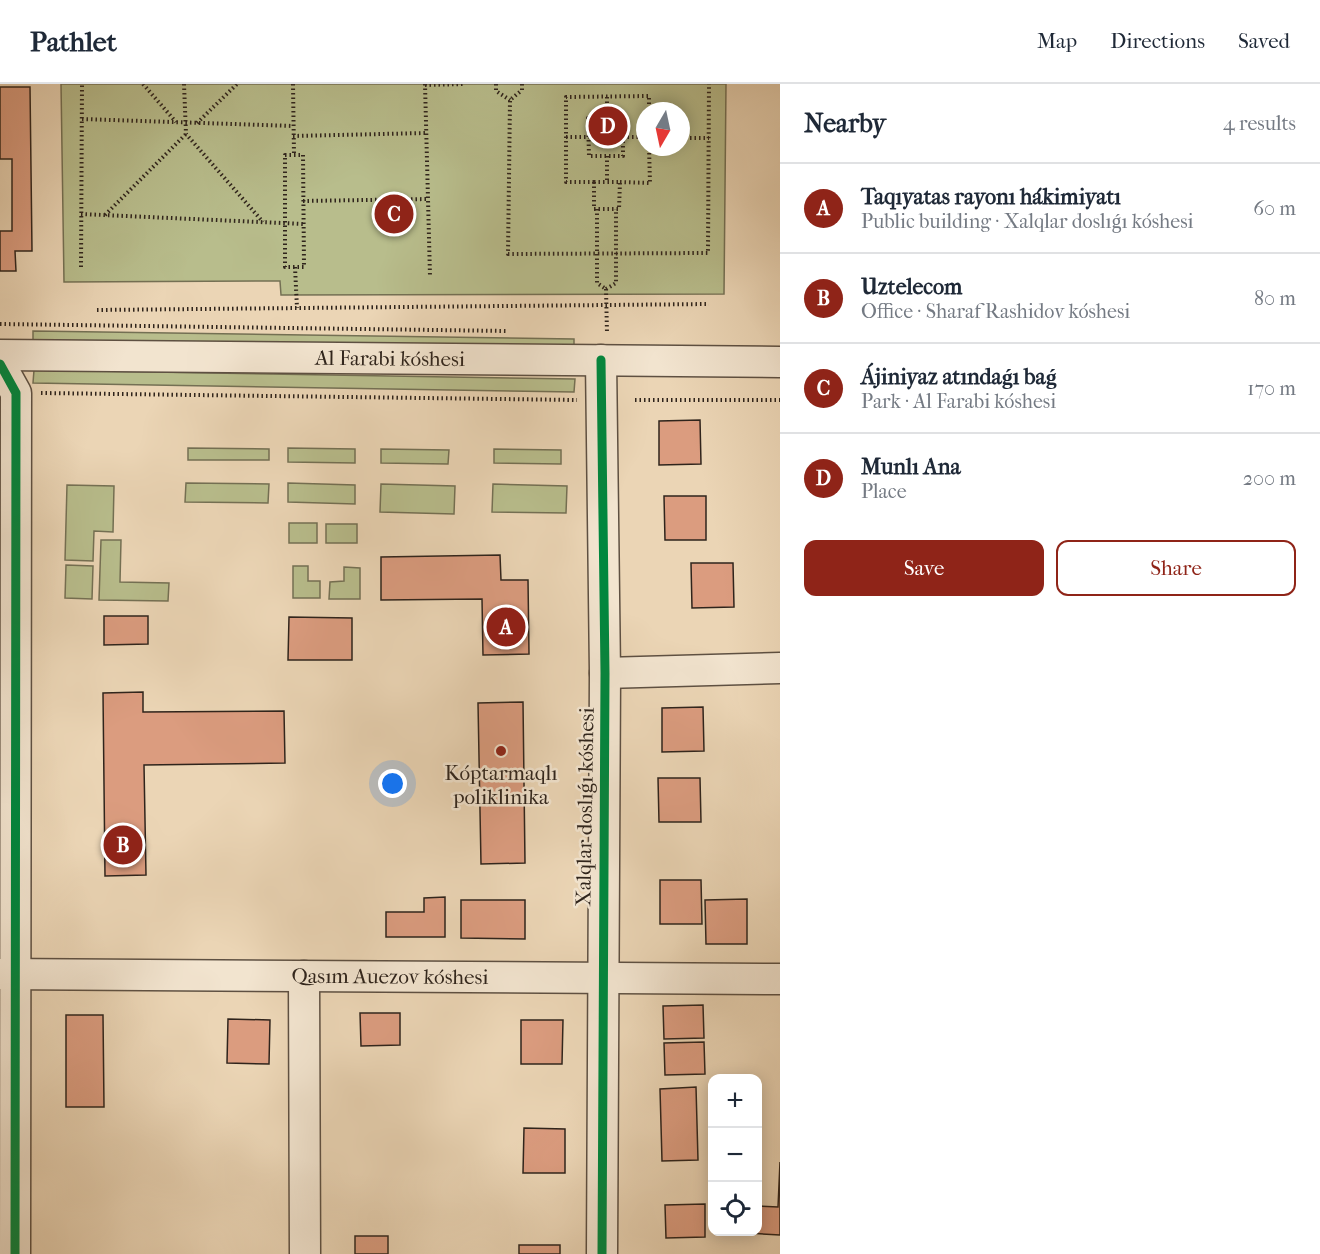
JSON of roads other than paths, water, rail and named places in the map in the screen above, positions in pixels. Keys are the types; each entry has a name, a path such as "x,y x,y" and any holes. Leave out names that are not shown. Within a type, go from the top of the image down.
{"street":[{"name":"Al Farabi kóshesi","path":"0,355 601,342 780,362"},
{"name":"Xalqlar doslıǵı kóshesi","path":"601,342 604,673 602,1254"},
{"path":"0,364 16,393 7,974 15,1254"},
{"path":"604,673 780,668"},
{"name":"Qasım Auezov kóshesi","path":"7,974 780,979"},
{"path":"304,976 305,1254"}],"place":[{"name":"Munlı Ana","path":"608,126"},
{"name":"Ájiniyaz atındaǵı baǵ","path":"394,214"},
{"name":"Taqıyatas rayonı hákimiyatı","path":"506,627"},
{"name":"Kóptarmaqlı poliklinika","path":"501,751"},
{"name":"Uztelecom","path":"123,845"}]}
